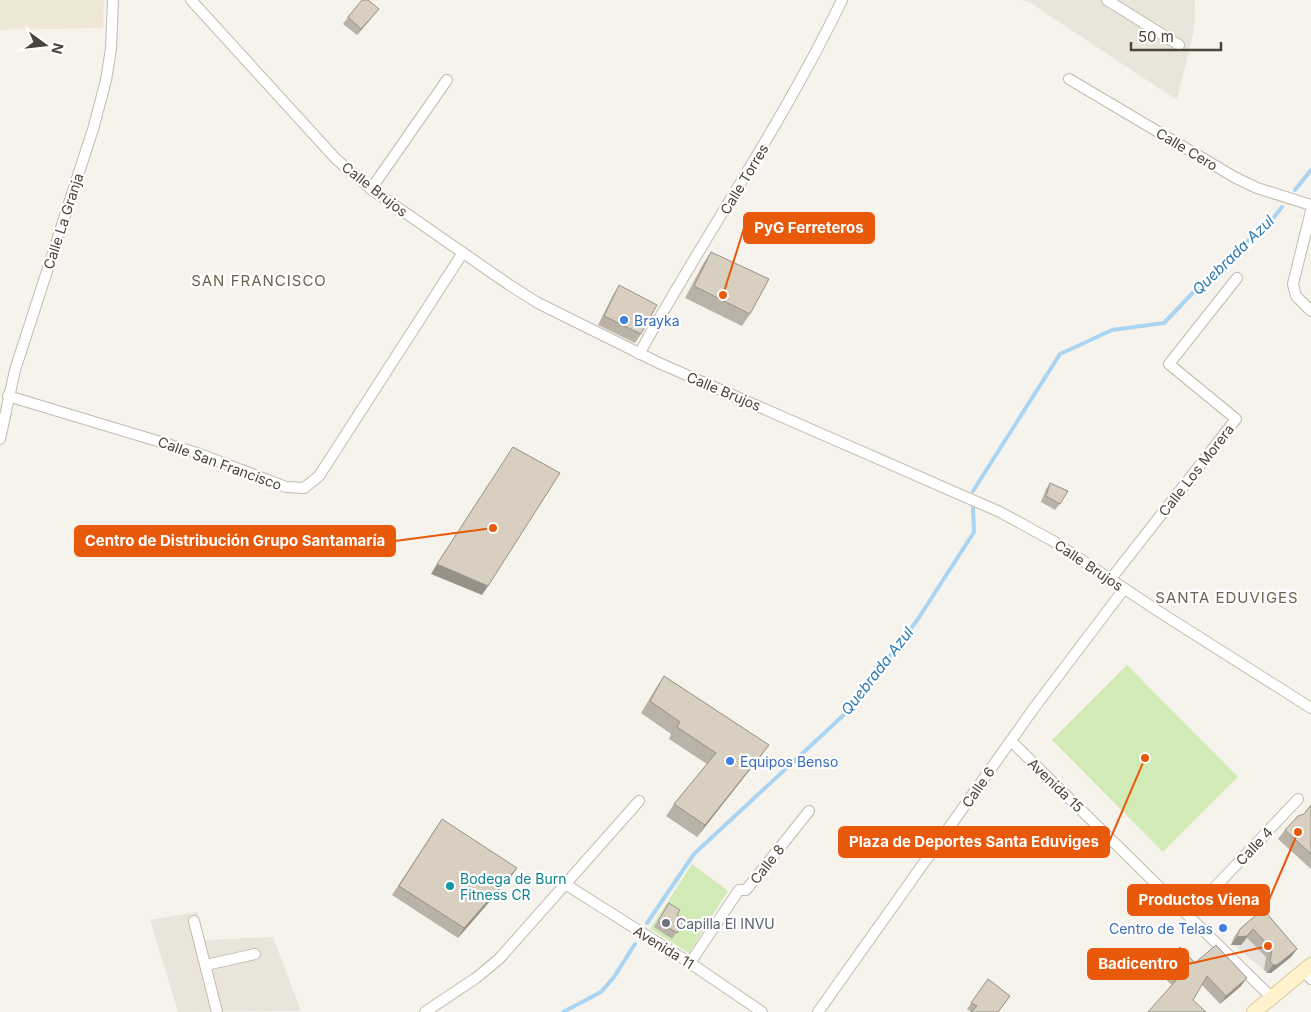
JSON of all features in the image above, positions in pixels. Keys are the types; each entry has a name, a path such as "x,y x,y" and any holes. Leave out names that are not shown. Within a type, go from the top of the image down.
{"main road":[{"path":"1254,1012 1309,971"}],"street":[{"name":"Calle La Granja","path":"0,439 8,396 106,80 111,49 113,0"},
{"name":"Calle Brujos","path":"191,0 336,159 371,189 462,254 538,303 639,354 1000,512 1053,541 1124,590 1311,708"},
{"name":"Calle Torres","path":"639,354 684,273 733,198 804,78 842,0"},
{"path":"1107,0 1179,45"},
{"name":"Calle Cero","path":"1068,79 1236,178 1257,188 1311,205"},
{"path":"371,189 447,80"},
{"path":"1311,211 1293,284 1296,296 1311,311"},
{"name":"Calle San Francisco","path":"8,396 197,453 286,487 304,488 319,476 462,254"},
{"name":"Calle Los Morera","path":"1110,580 1236,420 1169,364 1237,278"},
{"name":"Calle 6","path":"818,1012 1011,741 1124,590"},
{"name":"Avenida 15","path":"1011,741 1272,998"},
{"name":"Calle 4","path":"1189,915 1298,799"},
{"path":"425,1012 476,978 498,959 639,801"},
{"name":"Calle 8","path":"690,963 739,890 746,890 809,810"},
{"name":"Avenida 11","path":"564,884 690,963 762,1012"},
{"path":"194,921 217,1012"},
{"path":"206,965 255,954"}],"shaded area":[{"path":"0,0 104,0 103,28 0,30"},
{"path":"1021,0 1195,0 1194,31 1177,100 1029,2"},
{"path":"197,912 205,940 273,937 301,1011 178,1012 150,920"},
{"path":"1247,938 1269,960 1264,970 1234,945 1241,945"}],"green space":[{"path":"1127,665 1238,777 1163,852 1052,740"},
{"path":"692,864 728,891 689,953 650,929"}],"building":[{"path":"362,0 368,0 379,9 361,29 348,17"},
{"path":"711,252 769,279 750,314 694,286"},
{"name":"Brayka","path":"619,285 657,305 641,334 604,316"},
{"path":"513,447 560,473 488,586 437,564"},
{"path":"1050,483 1068,491 1060,504 1046,496"},
{"name":"Equipos Benso","path":"664,676 769,745 705,825 674,804 716,753 677,727 680,722 650,701"},
{"path":"1311,805 1311,854 1285,830 1298,816 1304,814"},
{"name":"Bodega de Burn Fitness CR","path":"442,819 517,868 464,928 399,886"},
{"path":"669,903 680,910 677,915 685,920 677,933 658,921"},
{"path":"1263,909 1297,949 1277,965 1273,965 1270,961 1272,949 1253,929 1247,936 1237,937 1240,929"},
{"path":"1216,945 1247,978 1226,996 1207,976 1193,1000 1206,1012 1148,1012 1179,977 1164,964 1180,947 1195,963"},
{"path":"988,979 1010,996 998,1012 971,1012 977,1006 971,1003"}],"waterway":[{"name":"Quebrada Azul","path":"1295,190 1311,170"},
{"name":"Quebrada Azul","path":"973,491 1060,354 1112,330 1164,323 1228,256 1266,227 1282,207"},
{"name":"Quebrada Azul","path":"647,923 694,854 847,712 918,619 974,532 973,507"},
{"name":"Quebrada Azul","path":"563,1012 601,992 614,977 635,944"}],"place":[{"name":"PyG Ferreteros","path":"723,295"},
{"name":"Brayka","path":"624,320"},
{"name":"Centro de Distribución Grupo Santamaría","path":"493,528"},
{"name":"Plaza de Deportes Santa Eduviges","path":"1145,758"},
{"name":"Equipos Benso","path":"730,761"},
{"name":"Productos Viena","path":"1298,832"},
{"name":"Bodega de Burn Fitness CR","path":"450,886"},
{"name":"Capilla El INVU","path":"666,923"},
{"name":"Centro de Telas","path":"1223,928"},
{"name":"Badicentro","path":"1268,946"}],"district":[{"name":"SAN FRANCISCO","path":"259,280"},
{"name":"SANTA EDUVIGES","path":"1227,597"}]}
